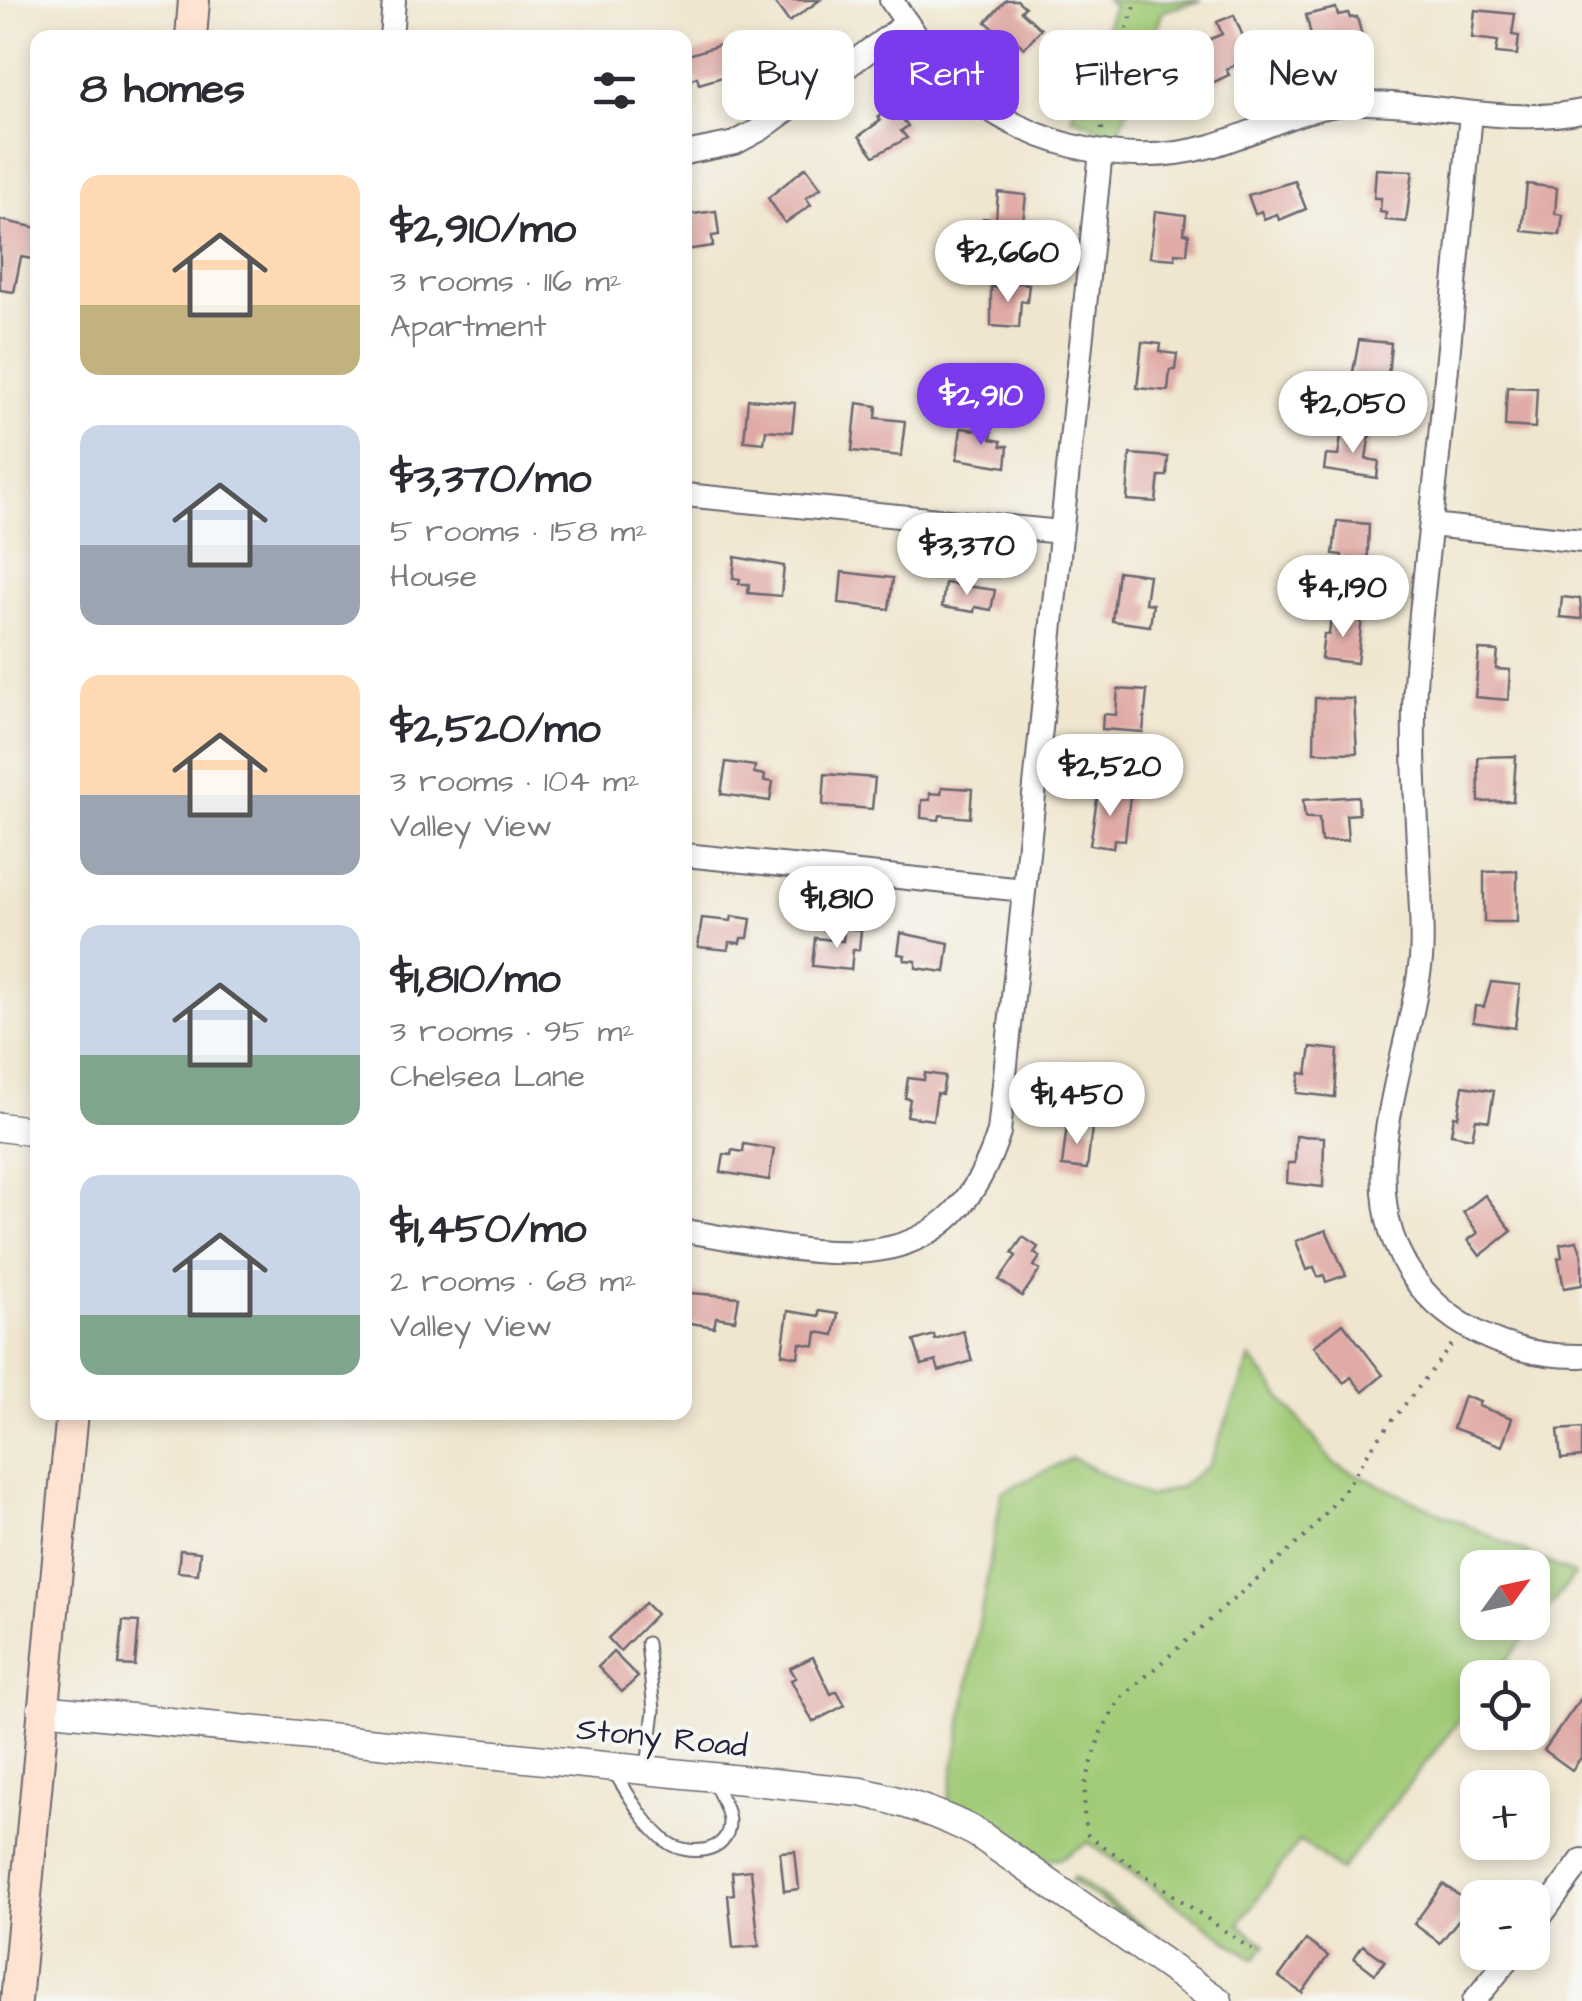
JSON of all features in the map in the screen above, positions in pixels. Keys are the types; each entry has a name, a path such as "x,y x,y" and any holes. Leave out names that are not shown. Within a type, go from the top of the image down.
{"main road":[{"path":"192,30 194,0"},
{"path":"16,2001 71,1420"}],"street":[{"path":"391,30 394,0"},
{"path":"891,0 953,80 982,104 1049,138 1101,152 1151,154 1206,147 1335,105 1358,103 1537,118 1582,112"},
{"path":"692,151 735,142 760,129 907,23"},
{"path":"1471,112 1415,689 1421,959 1384,1154 1384,1188 1392,1235 1414,1279 1439,1307 1466,1327 1502,1345 1529,1353 1582,1356"},
{"path":"692,1231 822,1252 876,1252 916,1238 959,1207 989,1162 998,1132 1101,152"},
{"path":"692,496 1061,532"},
{"path":"1431,526 1582,541"},
{"path":"692,856 1024,890"},
{"path":"0,1128 30,1131"},
{"name":"Stony Road","path":"42,1709 861,1792 904,1802 946,1818 1006,1853 1218,2001"},
{"path":"1550,1904 1582,1860"},
{"path":"1474,2001 1499,1970"}],"lane":[{"path":"646,1772 654,1710 647,1643"},
{"path":"612,1768 636,1806 668,1842 699,1853 713,1847 728,1830 730,1820 712,1778"}],"path":[{"path":"1101,152 1103,98 1137,0"},
{"path":"1252,1950 1088,1835 1085,1785 1101,1732 1131,1686 1308,1534 1466,1327"}],"green space":[{"path":"1106,0 1202,0 1163,11 1156,30 1105,30 1114,6"},
{"path":"1079,120 1123,120 1118,135"},
{"path":"1251,1358 1334,1464 1521,1550 1460,1550 1460,1640 1523,1640 1507,1660 1460,1660 1460,1719 1340,1871 1300,1840 1239,1924 1266,1945 1254,1959 1088,1842 1061,1858 1042,1860 992,1825 948,1802 1002,1492 1072,1458 1148,1497 1179,1487 1209,1465"},
{"path":"1550,1563 1575,1575 1550,1606"},
{"path":"1074,1877 1207,1971 1208,1974 1071,1881"}],"building":[{"path":"773,0 820,0 789,22"},
{"path":"1006,0 1017,0 1025,7 1021,11 1041,29 1024,48 1019,44 1019,30 995,30 986,22"},
{"path":"1336,8 1338,15 1348,13 1350,18 1357,17 1360,30 1310,30 1306,15"},
{"path":"1475,10 1515,14 1512,35 1519,36 1517,55 1496,53 1498,41 1472,38"},
{"path":"1234,15 1240,30 1234,30 1234,66 1226,69 1229,75 1214,82 1214,37 1222,34 1217,22"},
{"path":"722,44 722,77 699,84 697,77 692,79 692,54"},
{"path":"904,120 908,126 901,131 907,138 874,156 859,136 880,121"},
{"path":"806,167 821,188 806,198 811,205 785,223 768,198"},
{"path":"1376,169 1413,171 1406,222 1385,220 1386,213 1380,212 1381,198 1374,198"},
{"path":"1295,181 1306,209 1279,220 1277,214 1264,219 1261,211 1255,214 1248,195"},
{"path":"1527,184 1557,188 1555,214 1563,215 1560,235 1522,231"},
{"path":"998,192 1026,195 1023,222 1036,223 1034,242 981,233 983,218 996,219"},
{"path":"716,211 719,235 712,236 713,246 692,249 692,214"},
{"path":"1155,211 1186,215 1187,254 1175,253 1175,259 1150,257"},
{"path":"0,220 30,226 30,259 21,257 14,292 0,290"},
{"path":"1011,282 1029,284 1027,302 1021,301 1019,328 991,326 991,287 1011,289"},
{"path":"1359,340 1391,343 1387,389 1361,387 1361,378 1352,377"},
{"path":"1142,342 1161,344 1160,352 1177,354 1175,370 1170,370 1168,391 1137,388"},
{"path":"1507,387 1537,388 1535,428 1505,426"},
{"path":"748,399 795,403 792,432 766,430 764,443 744,441"},
{"path":"857,403 877,406 876,418 905,421 901,456 852,451"},
{"path":"961,428 992,432 991,439 1008,446 1006,467 957,459"},
{"path":"1342,429 1370,433 1366,459 1379,461 1377,478 1324,470 1326,455 1338,456"},
{"path":"1130,454 1168,457 1167,476 1159,476 1156,502 1127,500"},
{"path":"1337,521 1369,524 1367,574 1347,572 1348,564 1342,564 1342,555 1333,554"},
{"path":"735,557 784,566 781,596 748,593 749,584 739,584 740,579 733,578"},
{"path":"1118,571 1149,575 1145,603 1153,604 1150,626 1112,621"},
{"path":"842,572 893,578 889,609 839,603"},
{"path":"945,583 995,590 991,610 975,607 974,612 942,607"},
{"path":"1562,597 1580,599 1582,619 1560,617"},
{"path":"1331,615 1362,618 1357,663 1321,659"},
{"path":"1479,650 1498,651 1496,669 1510,670 1508,700 1475,697"},
{"path":"1118,689 1147,691 1143,732 1102,729 1103,714 1116,715"},
{"path":"1315,698 1354,699 1357,753 1314,752"},
{"path":"1516,756 1513,801 1479,802 1478,757"},
{"path":"726,762 755,766 754,773 773,782 770,801 721,794"},
{"path":"825,774 875,778 872,809 823,805"},
{"path":"942,787 972,789 970,818 921,818 922,800 930,800 930,793 941,794"},
{"path":"1098,792 1130,796 1125,840 1114,839 1113,848 1090,845"},
{"path":"1358,796 1359,814 1346,815 1348,840 1321,842 1319,818 1305,818 1303,800"},
{"path":"1517,871 1517,922 1484,922 1484,872"},
{"path":"732,916 751,919 748,938 741,938 740,943 729,942 728,950 698,947 702,918 731,921"},
{"path":"844,928 861,930 851,970 812,966 815,938 843,941"},
{"path":"901,933 949,943 945,972 916,968 916,961 904,960 905,955 898,954"},
{"path":"1491,982 1520,985 1515,1028 1473,1022 1475,1006 1484,1007"},
{"path":"1311,1047 1338,1050 1335,1097 1297,1093 1300,1073 1307,1074"},
{"path":"925,1073 945,1076 942,1094 937,1093 933,1120 907,1116 908,1078 924,1080"},
{"path":"1463,1086 1494,1091 1489,1121 1476,1119 1472,1138 1451,1134"},
{"path":"1067,1125 1092,1128 1087,1169 1062,1166"},
{"path":"1296,1136 1324,1137 1323,1187 1287,1183 1288,1163 1295,1163"},
{"path":"744,1144 774,1149 769,1180 721,1172 724,1154 731,1155 732,1150 743,1152"},
{"path":"1485,1195 1512,1231 1480,1256 1468,1240 1478,1233 1463,1212"},
{"path":"1326,1230 1346,1275 1326,1282 1324,1275 1318,1277 1314,1267 1307,1270 1296,1241"},
{"path":"1023,1237 1038,1247 1034,1253 1040,1257 1034,1266 1040,1270 1022,1296 999,1280 1016,1256 1012,1253"},
{"path":"1577,1241 1582,1255 1582,1285 1564,1288 1558,1258 1562,1257 1560,1244"},
{"path":"692,1293 739,1297 735,1320 716,1317 714,1327 692,1323"},
{"path":"788,1311 819,1316 819,1311 838,1314 834,1335 817,1332 815,1346 800,1343 798,1357 782,1354"},
{"path":"1343,1323 1383,1375 1363,1392 1351,1377 1344,1383 1314,1346"},
{"path":"963,1331 972,1361 939,1371 936,1361 922,1365 914,1341 934,1335 935,1340"},
{"path":"1464,1396 1480,1402 1478,1406 1512,1418 1502,1446 1453,1428"},
{"path":"1582,1428 1582,1457 1561,1459 1558,1430"},
{"path":"180,1550 200,1552 198,1574 178,1572"},
{"path":"645,1603 656,1614 620,1651 608,1638"},
{"path":"123,1621 139,1622 135,1666 119,1665"},
{"path":"613,1652 638,1677 622,1692 598,1667"},
{"path":"813,1657 831,1694 837,1691 845,1705 813,1722 791,1680 796,1678 790,1668"},
{"path":"1582,1697 1582,1756 1572,1770 1544,1750 1550,1750 1550,1742"},
{"path":"795,1851 799,1889 784,1891 780,1852"},
{"path":"751,1870 759,1946 733,1948 728,1895 734,1894 732,1872"},
{"path":"1443,1884 1460,1896 1460,1918 1440,1943 1414,1924"},
{"path":"1306,1940 1328,1956 1302,1993 1279,1977"},
{"path":"1363,1945 1385,1961 1375,1974 1354,1958"}]}
